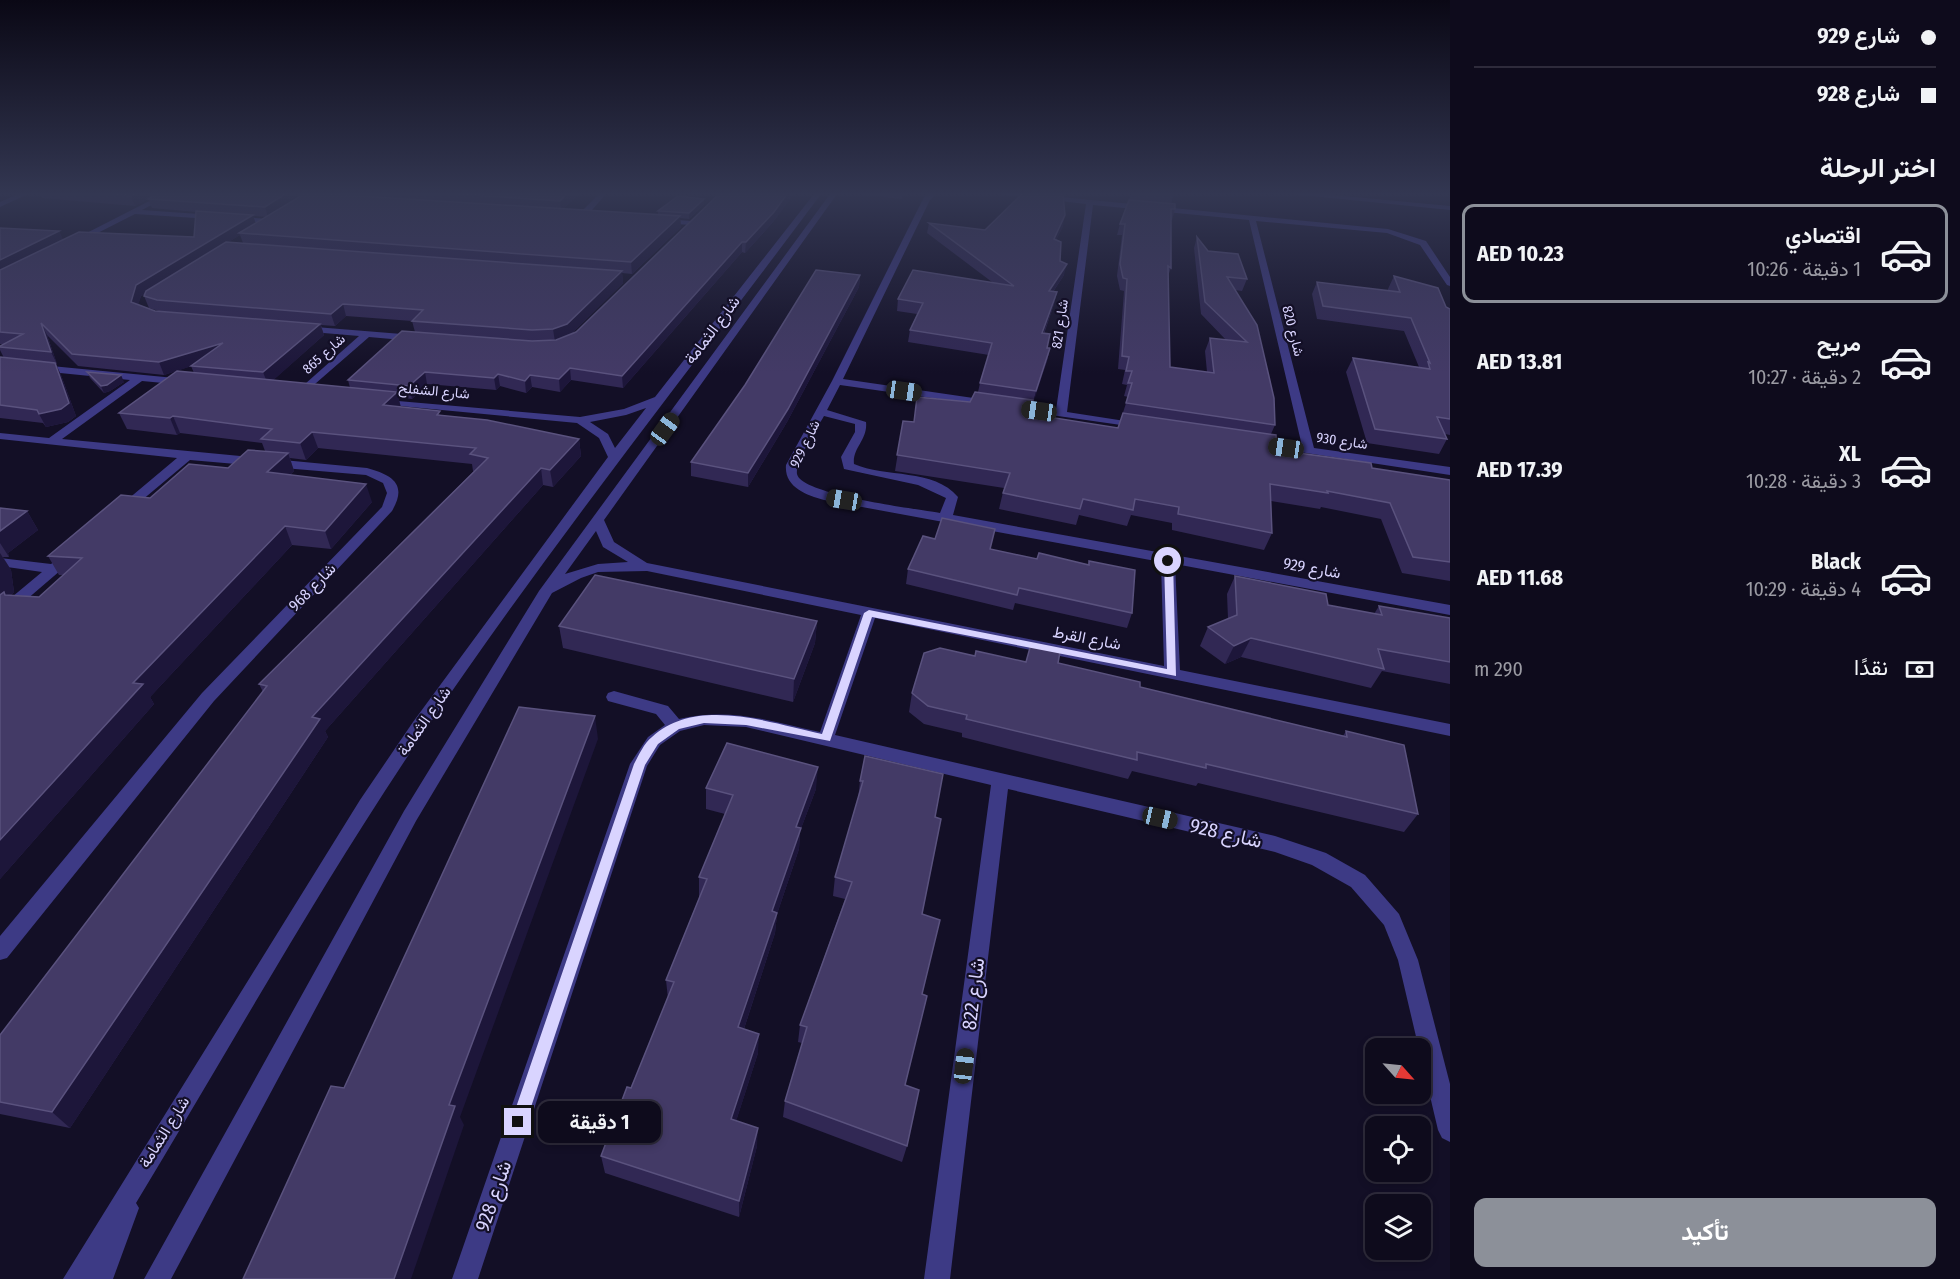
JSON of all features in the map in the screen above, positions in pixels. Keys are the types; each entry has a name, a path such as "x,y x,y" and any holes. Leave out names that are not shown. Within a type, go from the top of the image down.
{"street":[{"name":"شارع الثمامة","path":"76,1279 135,1179 366,805 419,726 614,458 772,254"},
{"name":"شارع الثمامة","path":"157,1279 410,816 546,591 791,254"},
{"name":"شارع 929","path":"900,254 837,381 792,465 791,475 797,484 824,496 1168,561 1450,610"},
{"name":"شارع 821","path":"1061,414 1083,254"},
{"name":"شارع 820","path":"1261,254 1309,451"},
{"path":"1430,254 1450,283"},
{"name":"شارع 865","path":"294,328 422,339"},
{"name":"شارع 865","path":"300,394 366,334"},
{"path":"0,364 197,383"},
{"path":"53,440 139,378"},
{"path":"837,381 1155,428"},
{"name":"شارع الشفلح","path":"371,400 580,420 626,412 662,397"},
{"path":"820,412 860,422 861,432 847,457 848,466 942,488 952,497 945,519"},
{"name":"شارع الشفلح","path":"580,420 604,436 611,446 614,458"},
{"name":"شارع 968","path":"0,435 187,456 367,472 384,477 393,486 394,496 388,508 208,697 0,951"},
{"name":"شارع 930","path":"1250,442 1450,471"},
{"path":"116,516 187,456"},
{"name":"شارع القرط","path":"598,520 608,544 647,567"},
{"path":"0,615 81,546"},
{"path":"1168,561 1172,674"},
{"path":"0,562 54,568"},
{"name":"شارع القرط","path":"546,591 572,575 596,566 647,567 1450,730"},
{"path":"826,738 869,613"},
{"path":"614,697 662,710 675,726"},
{"name":"شارع 928","path":"465,1279 639,764 654,741 675,726 704,719 746,721 826,738 1000,781 1275,844 1319,859 1358,881 1392,920 1408,960 1450,1130"},
{"name":"شارع 822","path":"937,1279 1000,781"},
{"path":"100,1279 135,1179"}],"building":[{"path":"0,254 13,254 0,260"},
{"path":"34,254 188,254 136,285 131,302 155,311 320,324 263,372 191,366 223,343 159,362 72,354 41,323 51,352 0,347 23,334 0,332 0,270"},
{"path":"207,254 386,254 622,271 567,324 553,329 532,330 412,321 423,310 343,304 331,314 157,300 144,296 146,291"},
{"path":"519,254 640,254 631,262"},
{"path":"657,254 732,254 622,376 570,368 559,379 530,375 525,381 498,374 494,378 425,372 409,386 348,380 402,331 532,341 556,340 576,332"},
{"path":"970,254 1060,254 1060,261 1067,264 1049,291 1057,292 1042,333 1050,334 1047,348 1050,348 1036,391 980,383 992,343 910,330 923,303 898,299 913,270 1014,286"},
{"path":"1121,254 1171,254 1171,268 1168,266 1170,367 1214,373 1210,338 1247,342 1205,302 1199,254 1238,254 1247,279 1227,277 1257,325 1274,398 1275,425 1126,403 1132,383 1128,383 1132,371 1126,371 1129,357 1122,356 1127,279 1123,278 1120,264"},
{"path":"816,270 860,275 788,409 748,473 691,462 745,385"},
{"path":"1394,276 1438,288 1446,307 1450,309 1450,419 1437,417 1447,439 1375,429 1353,358 1430,369 1428,362 1430,363 1411,318 1323,306 1317,282 1400,292"},
{"path":"0,357 55,363 69,403 61,409 39,414 37,410 0,405"},
{"path":"177,371 397,392 383,405 440,411 437,415 487,420 579,439 550,470 541,468 312,717 320,719 52,1112 0,1102 0,1035 267,686 259,684 488,458 470,454 476,448 312,432 300,443 261,439 272,429 173,416 170,418 119,413"},
{"path":"87,372 121,375 107,385 101,386"},
{"path":"975,392 1033,400 1029,410 1043,412 1042,416 1118,428 1123,413 1276,435 1277,450 1371,463 1372,468 1450,480 1450,562 1413,557 1390,503 1327,491 1328,493 1270,484 1272,533 1178,514 1179,507 1135,499 1133,510 1083,499 1080,509 1003,493 1010,473 897,455 903,421 914,422 917,397 970,402"},
{"path":"248,450 288,453 267,472 366,484 325,531 285,526 133,683 143,684 0,840 0,595 4,592 5,595 39,597 82,558 48,556 121,495 150,498 189,464 228,468"},
{"path":"0,508 27,511 0,531"},
{"path":"942,518 995,529 990,549 1037,559 1039,553 1089,565 1089,561 1135,570 1132,613 1019,588 1017,595 908,569 923,536 935,539"},
{"path":"595,575 817,621 794,679 559,626"},
{"path":"1235,576 1326,594 1328,605 1382,615 1379,606 1450,618 1450,662 1378,649 1384,669 1251,638 1234,646 1208,627 1237,615"},
{"path":"1031,644 1060,652 1058,663 1140,682 1140,687 1347,737 1346,731 1404,745 1418,814 1206,764 1206,768 1137,752 1137,760 966,719 967,715 928,706 912,693 924,653 940,648 975,656 976,651 1026,662"},
{"path":"519,707 595,716 449,1105 455,1106 394,1279 243,1279 331,1086 344,1088"},
{"path":"727,743 818,767 796,827 801,828 772,911 777,913 738,1027 759,1034 731,1119 758,1128 739,1201 601,1156 627,1087 631,1088 674,982 666,980 707,879 699,877 733,795 706,788"},
{"path":"865,756 943,774 935,817 941,819 922,914 940,920 922,994 927,996 905,1085 919,1090 907,1146 785,1101 807,1027 800,1025 852,882 835,877 863,781 860,781"}],"route":[{"path":"518,1122 639,764 654,741 675,726 704,719 746,721 826,738 869,613 1172,674 1168,561"}]}
